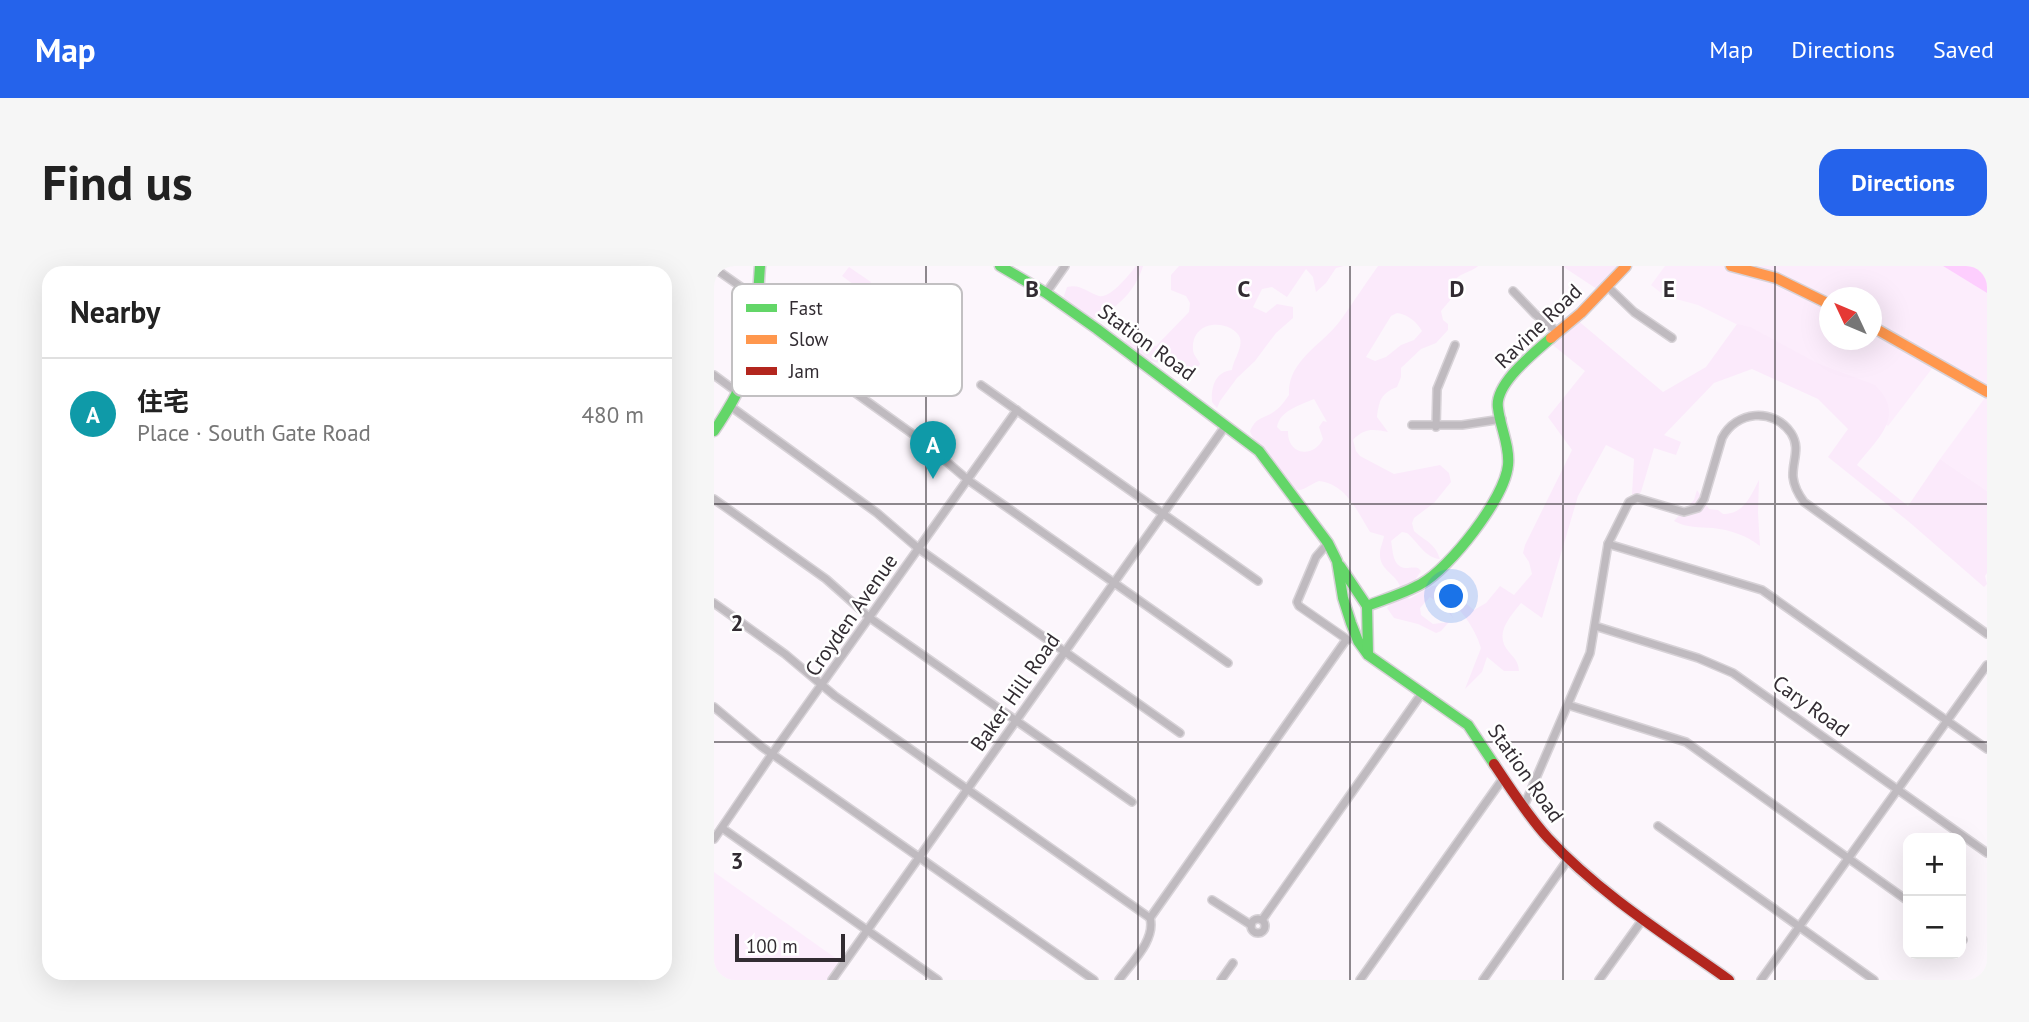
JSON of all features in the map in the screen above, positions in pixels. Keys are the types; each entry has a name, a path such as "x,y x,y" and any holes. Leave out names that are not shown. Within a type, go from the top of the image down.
{"street":[{"path":"759,284 760,266"},
{"name":"Station Road","path":"1000,266 1046,293 1119,344 1259,451 1328,542 1337,561 1367,606"},
{"path":"1046,293 1065,266"},
{"name":"Ravine Road","path":"1367,606 1421,584 1436,574 1485,517 1502,488 1508,467 1508,451 1497,405 1500,390 1530,356 1559,333 1626,266"},
{"path":"1731,266 1776,278 1819,299"},
{"path":"714,268 737,284"},
{"path":"1607,286 1639,316 1672,338"},
{"path":"1513,291 1535,314 1559,333"},
{"path":"1882,333 1987,392"},
{"path":"1436,427 1437,388 1455,345"},
{"path":"714,375 732,388"},
{"path":"981,385 1258,580"},
{"path":"714,432 735,396"},
{"path":"860,396 921,440 968,480 1228,663"},
{"path":"730,406 877,513 919,549 1180,733"},
{"name":"Croyden Avenue","path":"714,839 1017,410"},
{"path":"1524,806 1590,653 1608,544 1627,505 1637,498 1684,512 1698,508 1707,489 1722,438 1733,423 1740,419 1754,416 1777,421 1793,435 1797,446 1793,479 1804,502 1987,634"},
{"path":"1412,425 1436,427 1502,419"},
{"name":"Baker Hill Road","path":"832,980 1226,425"},
{"path":"714,499 826,579 870,618 1132,802"},
{"path":"1150,918 1352,640 1299,606 1297,602 1317,557 1328,542"},
{"path":"1608,544 1762,590 1987,749"},
{"name":"Station Road","path":"1337,561 1352,640 1368,655 1468,725 1548,838 1610,895 1729,980"},
{"path":"714,603 785,654 822,687 1150,918 1150,936 1119,980"},
{"path":"1367,606 1368,655"},
{"name":"Cary Road","path":"1595,626 1698,658 1733,673 1987,853"},
{"path":"1761,980 1987,665"},
{"path":"1212,900 1259,933 1265,927 1262,920 1422,692"},
{"path":"1568,705 1686,742 1903,897"},
{"path":"714,707 772,754 1094,980"},
{"path":"1360,980 1504,777"},
{"path":"1658,826 1874,980"},
{"path":"722,828 938,980"},
{"path":"1483,980 1569,858"},
{"path":"1599,980 1643,919"},
{"path":"1222,980 1234,963"},
{"path":"1076,980 1082,972"}],"shaded area":[{"path":"1136,266 1143,266 1130,291 1117,305 1101,315 1092,319 1075,310 1063,299 1067,287 1072,286 1099,296 1108,294 1119,286"},
{"path":"1179,266 1344,266 1336,268 1316,292 1313,277 1306,269 1287,297 1272,287 1262,289 1253,307 1266,313 1277,304 1293,307 1293,318 1276,333 1255,361 1237,378 1217,408 1212,402 1213,386 1218,377 1232,370 1240,346 1240,338 1236,332 1222,325 1213,325 1199,332 1194,339 1193,350 1200,364 1192,374 1184,373 1170,363 1157,363 1144,358 1133,351 1125,341 1130,336 1156,346 1189,312 1190,303 1186,296 1171,290 1171,275"},
{"path":"1378,266 1478,266 1455,281 1457,292 1441,311 1448,330 1436,343 1421,349 1401,368 1397,387 1382,398 1377,417 1388,432 1369,430 1353,440 1360,456 1394,474 1440,465 1449,473 1451,482 1434,503 1414,518 1412,523 1414,531 1432,546 1440,559 1426,553 1407,533 1402,532 1391,541 1394,557 1401,567 1418,568 1421,571 1406,594 1409,599 1432,586 1443,585 1474,610 1486,603 1500,586 1514,595 1532,574 1523,553 1525,545 1572,450 1548,417 1585,371 1549,342 1576,319 1663,392 1706,367 1737,324 1750,327 1817,363 1875,385 1884,396 1889,417 1880,436 1857,465 1908,506 1940,459 1987,491 1987,584 1984,587 1828,457 1848,429 1818,399 1752,369 1714,383 1664,435 1681,442 1676,455 1654,448 1641,492 1637,496 1632,494 1634,459 1606,445 1578,496 1542,618 1521,603 1505,626 1504,645 1516,660 1519,671 1504,671 1487,657 1482,672 1465,689 1481,648 1470,624 1460,611 1440,594 1454,619 1430,597 1420,608 1421,615 1433,624 1449,622 1436,633 1418,624 1394,618 1387,608 1400,586 1380,559 1384,536 1370,532 1350,500 1337,487 1319,481 1301,490 1290,486 1250,431 1257,421 1283,403 1289,395 1290,383 1300,363 1333,330","holes":["1397,313 1411,319 1422,331 1414,340 1401,345 1386,357 1375,361 1366,357 1391,316","1314,399 1327,422 1323,421 1319,427 1323,439 1313,450 1301,452 1292,445 1288,431 1281,431 1277,427 1287,412"]},
{"path":"1562,266 1626,266 1603,293"},
{"path":"1665,266 1943,266 1987,293 1987,392 1937,362 1888,426 1794,353 1698,305 1665,296 1651,285"},
{"path":"1943,266 1987,266 1987,293"},
{"path":"849,267 871,282 853,284 842,276"},
{"path":"1987,395 1987,491 1940,459"},
{"path":"1759,480 1760,546 1732,532 1688,526 1674,521 1694,500 1697,490 1709,509 1723,514 1736,511 1745,503"},
{"path":"714,872 844,964 832,980 714,980"}],"traffic: fast":[{"path":"758,284 760,266"},
{"path":"1000,266 1046,293 1097,329 1259,451 1328,543 1337,561 1343,598 1351,623 1358,641 1368,655 1468,725 1494,764"},
{"path":"1367,606 1408,590 1433,576 1460,548 1487,513 1505,479 1508,465 1498,399 1509,379 1551,338"},
{"path":"714,431 735,396"},
{"path":"1340,566 1367,606"},
{"path":"1367,606 1368,654"}],"traffic: slow":[{"path":"1551,338 1581,313 1626,266"},
{"path":"1731,266 1776,278 1819,299"},
{"path":"1882,332 1987,392"}],"traffic: jam":[{"path":"1494,764 1533,820 1589,878 1729,980"}],"place":[{"name":"住宅","path":"933,479"}]}
